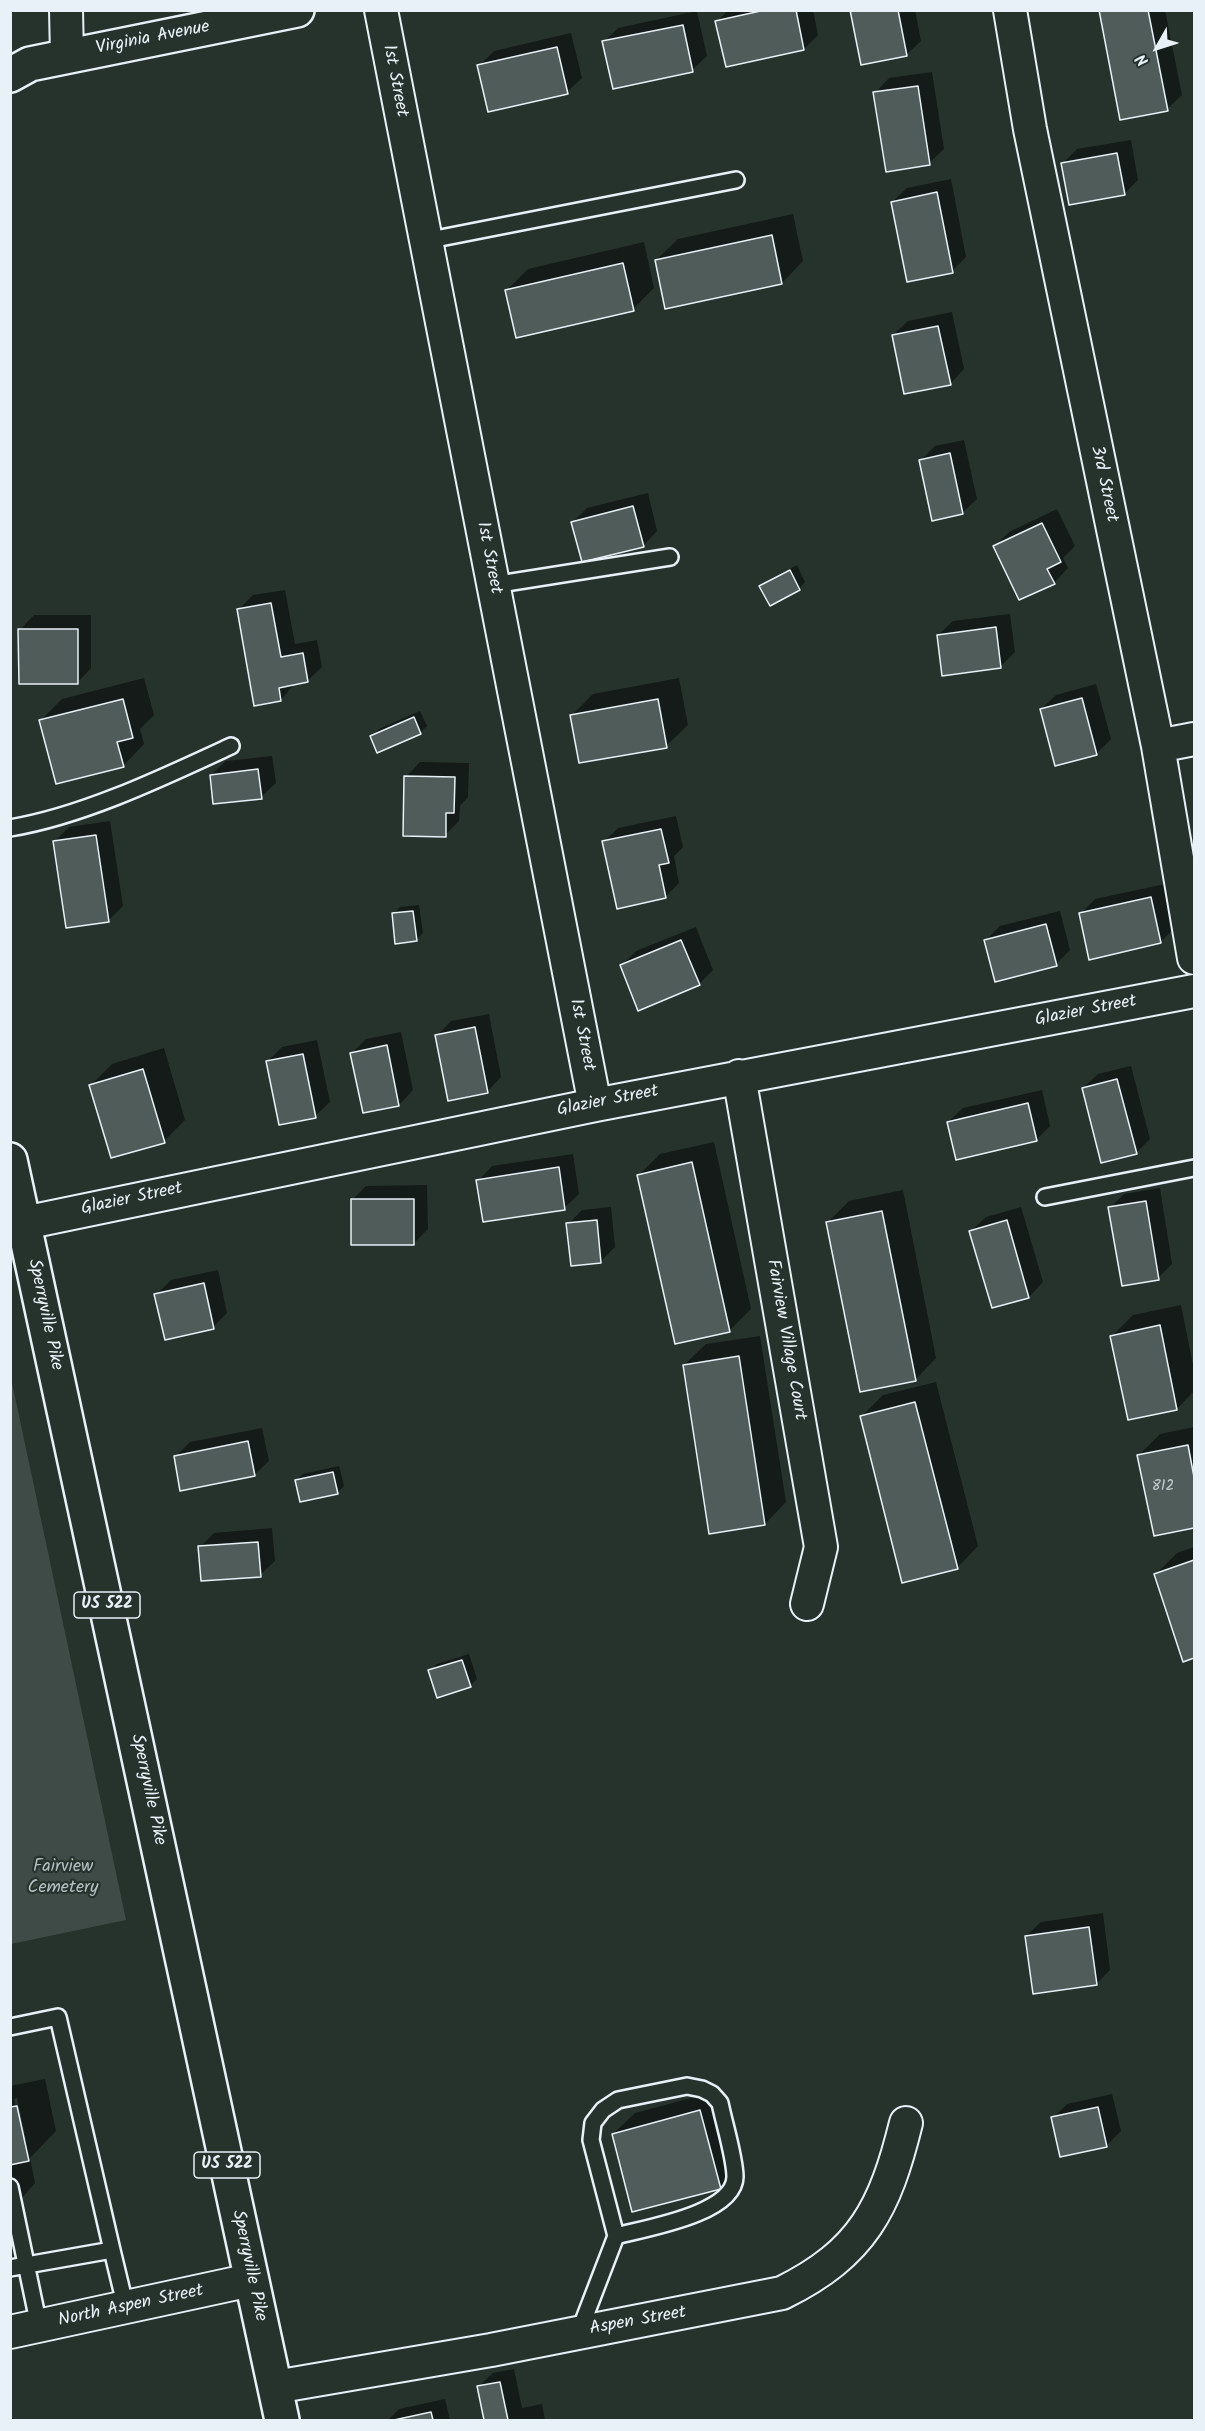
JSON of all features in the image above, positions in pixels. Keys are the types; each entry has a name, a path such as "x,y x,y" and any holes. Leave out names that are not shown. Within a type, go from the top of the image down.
{"main road":[{"name":"Virginia Avenue","path":"10,75 30,64 297,10"},
{"name":"Sperryville Pike","path":"10,1160 282,2421"}],"street":[{"path":"66,10 67,56"},
{"name":"1st Street","path":"381,10 595,1105"},
{"name":"3rd Street","path":"1010,10 1030,129 1158,746 1194,958"},
{"path":"1158,746 1194,739"},
{"name":"Glazier Street","path":"24,1223 739,1076 1194,991"},
{"name":"Fairview Village Court","path":"739,1076 820,1547 807,1604"},
{"name":"Aspen Street","path":"275,2387 782,2293 815,2277 844,2254 867,2226 885,2193 906,2123"},
{"name":"North Aspen Street","path":"25,2329 251,2280"}],"lane":[{"path":"425,241 736,180"},
{"path":"493,585 670,557"},
{"path":"10,828 34,824 156,781 231,746"},
{"path":"1045,1197 1194,1168"},
{"path":"10,2027 58,2017 126,2308"},
{"path":"579,2332 616,2236 591,2140 593,2123 603,2110 618,2100 687,2086 712,2094 720,2103 735,2177 730,2190 712,2208 616,2236"},
{"path":"10,2187 27,2265 25,2329"},
{"path":"10,2268 112,2250"}],"green space":[{"name":"Fairview Cemetery","path":"11,1378 126,1920 10,1944"}],"building":[{"path":"765,10 796,10 804,50 726,67 715,21"},
{"path":"850,10 898,10 907,56 861,65"},
{"path":"1099,10 1148,10 1168,111 1120,120"},
{"path":"683,25 693,72 613,89 602,41"},
{"path":"557,47 568,94 488,112 477,65"},
{"path":"918,86 930,165 886,172 873,92"},
{"path":"1117,153 1125,195 1069,205 1061,163"},
{"path":"937,192 953,273 907,282 891,202"},
{"path":"772,235 782,284 665,309 655,260"},
{"path":"623,263 634,311 516,338 505,290"},
{"path":"938,326 951,385 904,394 892,335"},
{"path":"950,453 963,514 932,521 919,460"},
{"path":"633,506 644,547 582,562 571,522"},
{"path":"1042,523 1061,562 1047,569 1055,584 1019,600 993,546"},
{"path":"790,570 800,590 770,606 759,586"},
{"path":"271,603 281,657 303,653 308,682 279,688 281,701 254,706 237,609"},
{"path":"996,627 1001,668 942,676 937,635"},
{"path":"18,629 78,629 78,684 19,684"},
{"path":"1082,698 1097,755 1055,766 1040,709"},
{"path":"123,699 133,738 117,742 124,767 56,784 39,720"},
{"path":"658,699 667,748 579,763 570,715"},
{"path":"414,717 421,734 377,753 370,736"},
{"path":"258,769 262,799 213,804 210,775"},
{"path":"404,776 455,777 454,813 446,813 446,837 403,836"},
{"path":"661,829 669,863 659,865 666,898 617,909 602,841"},
{"path":"96,835 109,922 66,928 53,841"},
{"path":"1151,897 1161,943 1089,960 1079,913"},
{"path":"413,911 417,941 395,944 392,913"},
{"path":"1046,924 1057,966 995,982 984,940"},
{"path":"681,940 700,985 638,1011 620,965"},
{"path":"475,1027 488,1093 448,1101 435,1035"},
{"path":"387,1045 399,1106 363,1113 350,1053"},
{"path":"303,1054 316,1118 279,1125 266,1061"},
{"path":"143,1069 165,1143 111,1158 89,1085"},
{"path":"1117,1079 1137,1154 1101,1163 1082,1088"},
{"path":"1028,1103 1037,1141 956,1160 947,1122"},
{"path":"692,1162 730,1332 675,1344 637,1175"},
{"path":"559,1167 565,1210 483,1222 476,1180"},
{"path":"351,1199 414,1199 414,1245 351,1245"},
{"path":"1146,1201 1159,1280 1122,1286 1108,1207"},
{"path":"882,1211 916,1381 860,1392 826,1222"},
{"path":"597,1220 601,1263 571,1266 566,1223"},
{"path":"1007,1220 1029,1298 992,1308 969,1231"},
{"path":"204,1283 214,1329 165,1340 154,1294"},
{"path":"1160,1325 1177,1410 1128,1420 1110,1336"},
{"path":"739,1356 765,1525 709,1534 683,1365"},
{"path":"915,1402 958,1569 902,1583 860,1416"},
{"path":"248,1441 255,1476 180,1491 174,1456"},
{"path":"1188,1445 1194,1477 1194,1528 1154,1536 1137,1455"},
{"path":"333,1472 338,1494 300,1502 295,1480"},
{"path":"258,1542 261,1577 201,1581 198,1546"},
{"path":"1194,1560 1194,1658 1183,1662 1154,1574"},
{"path":"462,1660 471,1687 437,1698 428,1670"},
{"path":"1089,1927 1097,1985 1033,1994 1025,1936"},
{"path":"17,2106 29,2161 10,2165 10,2107"},
{"path":"1098,2107 1107,2147 1060,2157 1051,2117"},
{"path":"700,2110 721,2189 632,2212 612,2134"},
{"path":"500,2382 508,2420 484,2420 477,2386"},
{"path":"431,2412 433,2420 394,2420"}]}
